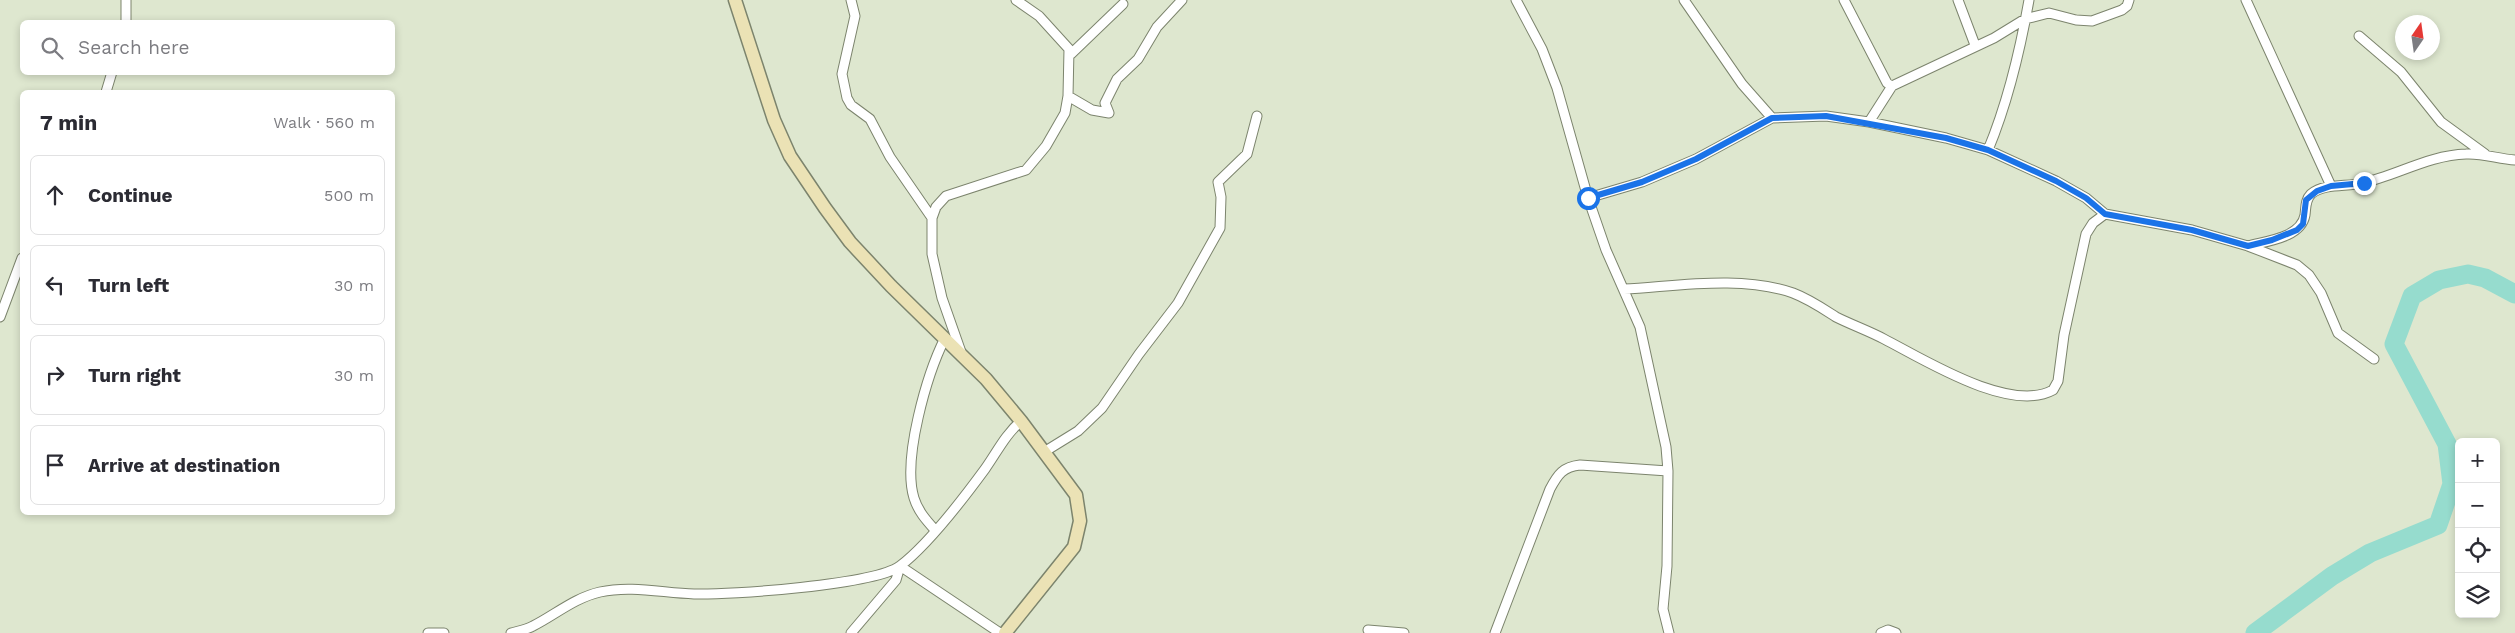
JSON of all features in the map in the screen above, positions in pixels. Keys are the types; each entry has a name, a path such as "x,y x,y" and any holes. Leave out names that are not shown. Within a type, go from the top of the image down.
{"street":[{"path":"126,0 126,20"},
{"path":"735,0 758,74 790,156 850,242 891,286 961,352 1021,421 1076,495 1080,521 1074,547 1006,633"},
{"path":"851,0 855,14 842,74 847,98 851,105 870,119 890,157 932,218"},
{"path":"961,352 936,277 932,254 932,218 936,206 946,196 1026,170 1058,127 1065,113 1068,96 1070,54 1066,46 1039,16 1016,0"},
{"path":"1068,96 1092,110 1109,113 1105,103 1116,79 1138,59 1157,26 1182,0"},
{"path":"1516,0 1542,50 1557,88 1588,198 1606,250 1640,327 1666,447 1668,471 1667,566 1663,609 1669,633"},
{"path":"1684,0 1742,84 1772,118"},
{"path":"1844,0 1887,83 1892,86 1898,85 1975,45 1994,38 2026,19 2049,13 2076,20 2092,20 2122,10 2129,0"},
{"path":"1958,0 1975,45"},
{"path":"1988,150 2000,123 2029,0"},
{"path":"2246,0 2331,186"},
{"path":"1070,54 1123,4"},
{"path":"2359,36 2400,72 2441,122 2489,156"},
{"path":"107,90 111,75"},
{"path":"1868,122 1892,86"},
{"path":"1044,452 1078,431 1102,408 1138,354 1178,303 1220,228 1221,197 1218,182 1247,154 1257,116"},
{"path":"1588,198 1642,182 1696,159 1772,118 1826,116 1868,122 1946,138 1988,150 2056,181 2086,198 2105,214 2177,226 2248,246 2297,265 2309,275 2321,293 2338,333 2374,359"},
{"path":"2248,246 2272,240 2297,230 2303,224 2306,200 2310,195 2331,186 2364,183 2456,155 2489,156 2515,160"},
{"path":"1624,289 1713,283 1741,284 1791,293 1810,300 1837,317 1870,331 1959,379 2011,393 2038,394 2053,390 2058,381 2064,335 2086,234 2093,223 2105,214"},
{"path":"0,317 20,263"},
{"path":"935,530 921,515 914,497 911,474 914,444 928,376 945,338"},
{"path":"511,633 532,627 569,604 600,592 645,589 721,594 849,580 872,576 900,566 935,530 986,468 1011,430 1021,421"},
{"path":"1495,633 1550,489 1559,473 1567,467 1580,464 1668,471"},
{"path":"852,633 896,580 900,566"},
{"path":"900,566 1000,633"},
{"path":"1368,630 1404,633"},
{"path":"1881,633 1888,630 1896,633"},
{"path":"428,633 444,633"}],"waterway":[{"path":"2255,633 2332,576 2370,553 2438,525 2452,484 2447,444 2394,344 2412,296 2439,280 2468,274 2485,278 2515,294"}],"route":[{"path":"1588,198 1642,182 1696,159 1772,118 1826,116 1868,122 1946,138 1988,150 2056,181 2086,198 2105,214 2162,223 2248,246 2272,240 2297,230 2303,224 2306,200 2317,191 2331,186 2364,183"}]}
